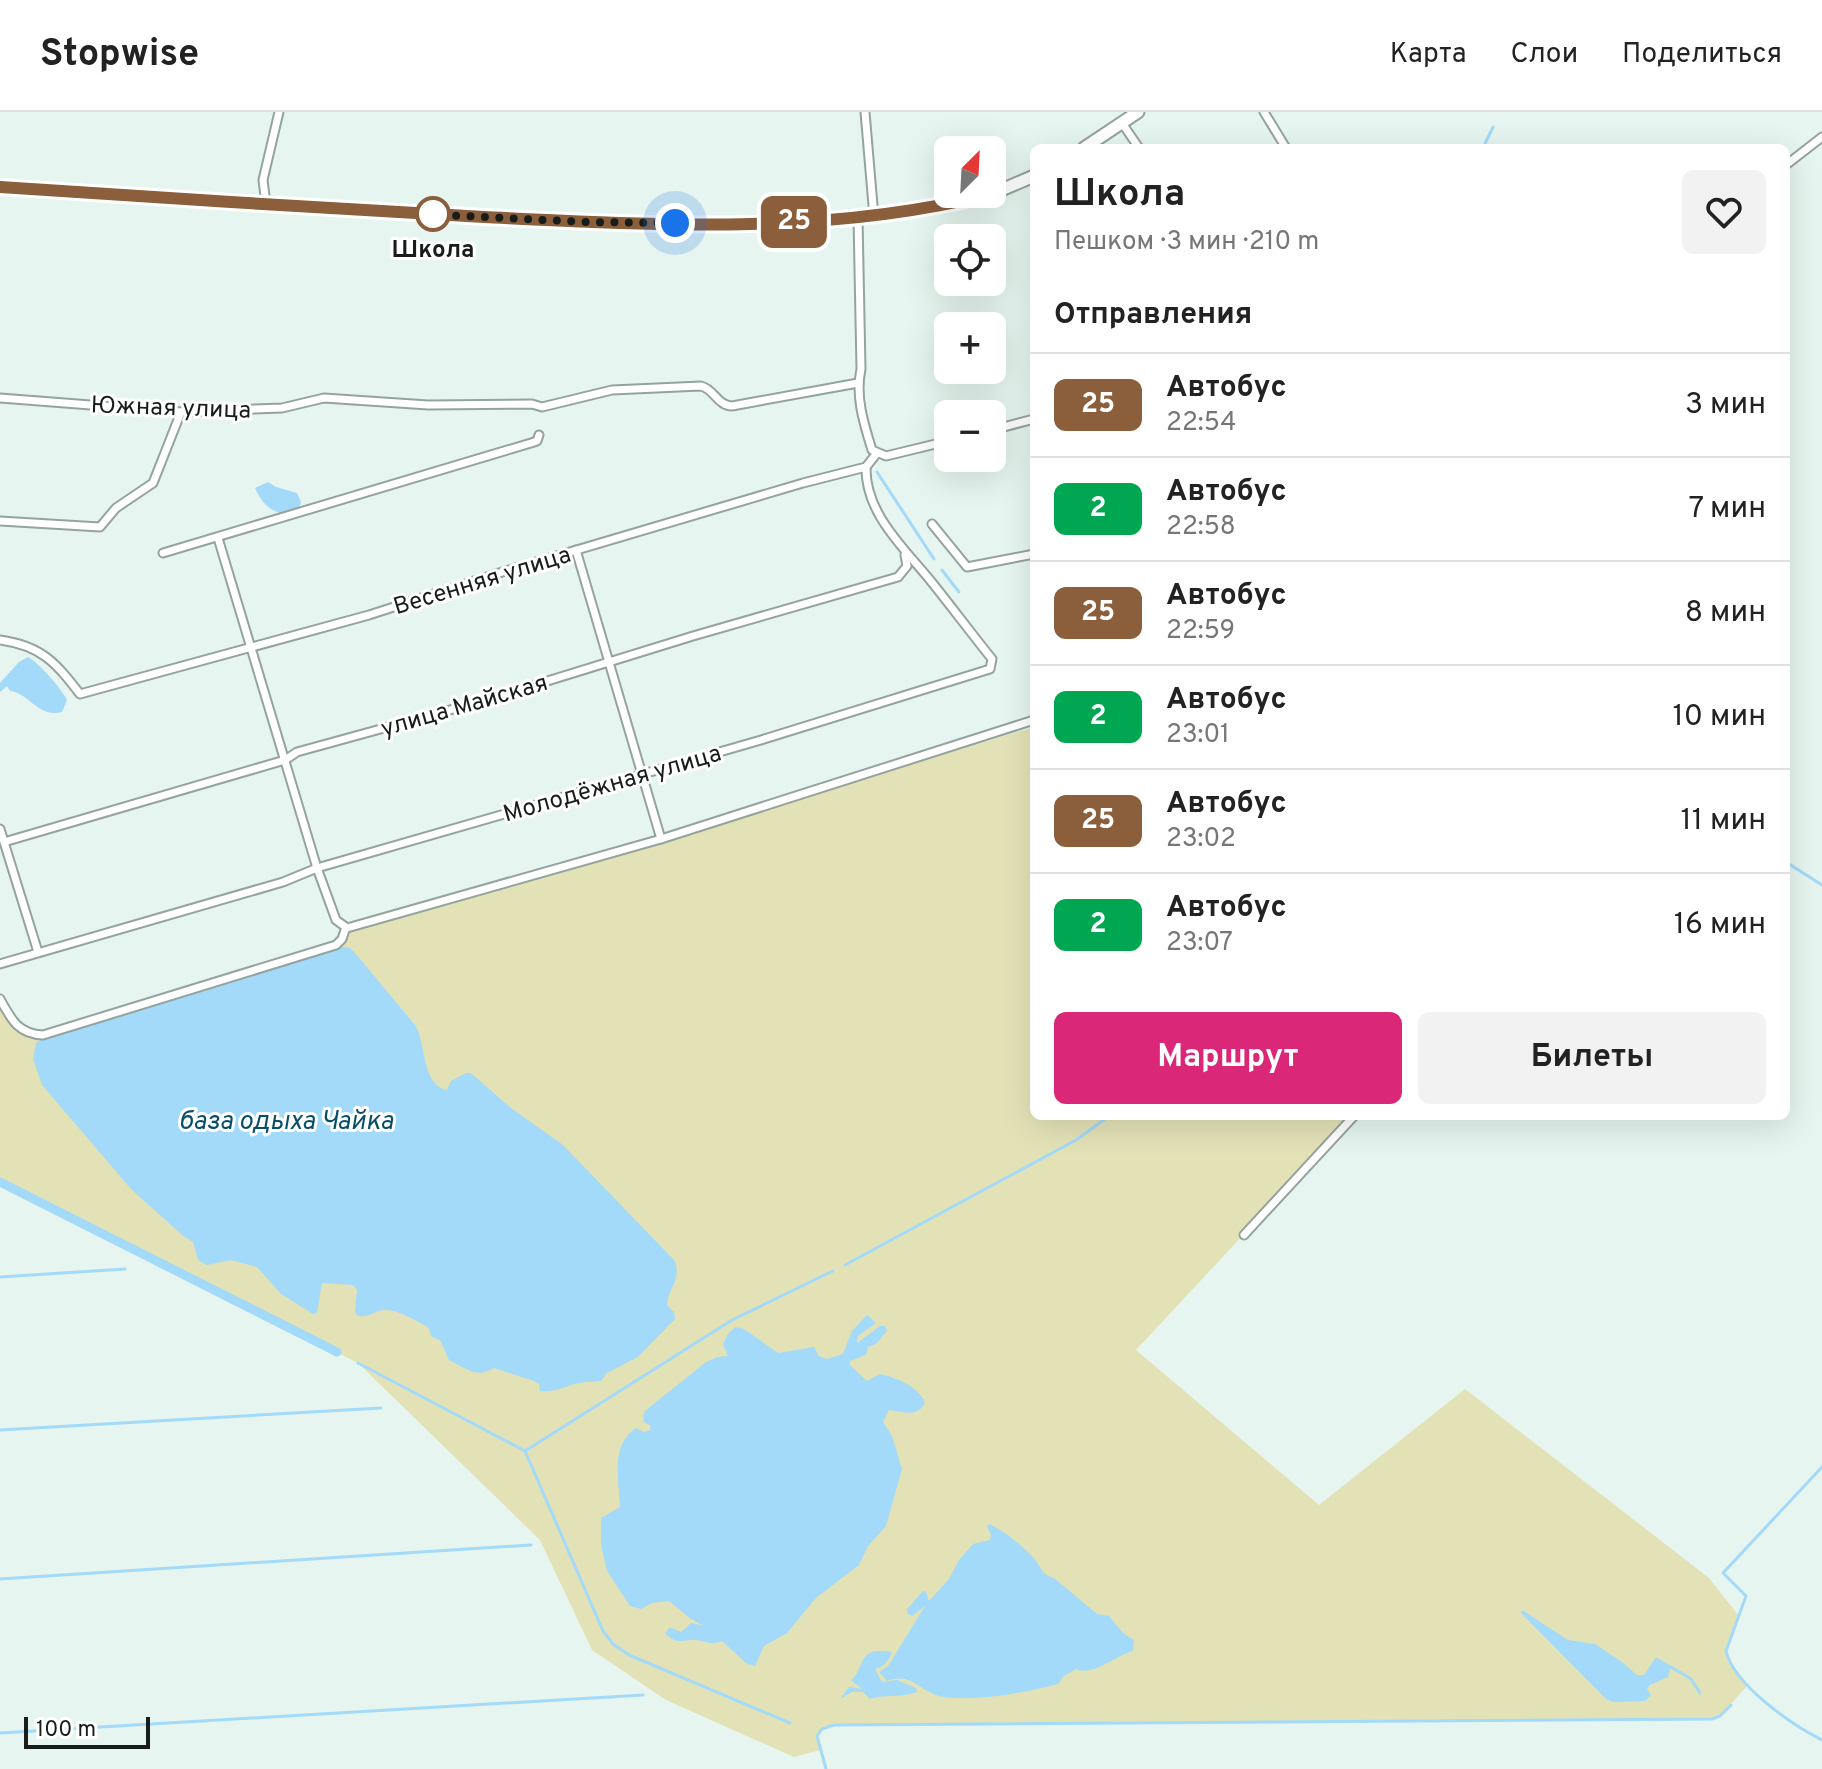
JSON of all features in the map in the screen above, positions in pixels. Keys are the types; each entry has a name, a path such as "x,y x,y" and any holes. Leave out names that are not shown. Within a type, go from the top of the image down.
{"main road":[{"path":"1090,144 1138,112"},
{"path":"1006,188 1030,178"},
{"path":"0,187 585,222 826,221 934,207"}],"street":[{"path":"266,204 263,180 279,112"},
{"path":"865,112 874,217"},
{"path":"1264,112 1284,144"},
{"path":"1122,123 1136,144"},
{"path":"1790,162 1822,137"},
{"path":"858,218 859,403 871,447 877,453 891,455 934,444"},
{"name":"Южная улица","path":"0,398 181,412 282,408 324,398 428,405 532,404 542,407 612,390 703,386 724,405 732,406 858,383"},
{"path":"0,521 100,527 116,508 153,483 181,412"},
{"path":"1006,426 1030,420"},
{"path":"163,553 531,443 537,441 539,435"},
{"path":"866,467 877,453"},
{"name":"Весенняя улица","path":"0,640 19,642 44,654 54,661 80,694 369,615 576,550 866,467"},
{"name":"Молодёжная улица","path":"0,964 283,882 317,868 761,740 990,669 992,659 930,580 904,553 877,510 866,477 866,467"},
{"path":"932,524 967,567 1030,555"},
{"path":"218,538 317,868 336,920 346,927 353,928 661,839 1030,721"},
{"path":"576,550 661,839"},
{"name":"улица Майская","path":"4,842 285,760 297,752 486,700 898,577 907,566 908,559 904,553"},
{"path":"0,829 38,952"},
{"path":"0,999 13,1024 26,1033 43,1035 336,945 346,927"},
{"path":"1244,1235 1350,1120"}],"green space":[{"path":"1030,728 1030,1120 1350,1120 1136,1350 1319,1505 1465,1389 1709,1578 1739,1616 1726,1653 1748,1685 1720,1716 1712,1719 834,1725 821,1730 818,1740 820,1750 794,1757 666,1700 592,1650 540,1540 358,1363 0,1182 0,999 13,1024 36,1035 336,945 346,927 661,839"}],"water":[{"path":"268,482 297,493 301,502 297,514 277,512 262,501 255,488"},
{"path":"28,657 64,695 67,700 62,712 46,712 10,691 7,686 0,692 0,683 19,662"},
{"name":"база одыха Чайка","path":"343,947 350,948 356,954 415,1025 429,1073 439,1087 447,1090 451,1081 471,1073 511,1108 563,1145 674,1260 677,1272 667,1305 674,1312 675,1319 638,1357 607,1373 601,1381 540,1391 539,1384 534,1381 494,1368 476,1372 449,1360 440,1340 432,1337 428,1327 401,1313 384,1310 358,1316 355,1312 357,1290 353,1285 322,1283 317,1313 313,1314 281,1294 257,1267 231,1260 207,1265 198,1260 193,1242 131,1189 42,1085 33,1059 36,1043 42,1039"},
{"path":"867,1315 876,1323 858,1336 857,1343 880,1326 885,1326 887,1331 876,1344 868,1347 866,1355 850,1361 850,1365 867,1381 880,1374 906,1383 925,1402 914,1412 889,1410 883,1422 892,1436 902,1469 886,1526 868,1546 859,1565 816,1598 787,1633 764,1646 755,1666 747,1664 722,1641 711,1643 673,1639 665,1633 670,1627 681,1632 691,1623 704,1626 669,1601 652,1603 641,1609 630,1606 607,1571 601,1545 601,1518 620,1507 618,1464 622,1444 636,1428 644,1432 650,1430 651,1426 644,1422 646,1410 706,1362 728,1356 723,1344 735,1327 744,1329 778,1353 814,1347 819,1356 827,1359 843,1354 852,1331"},
{"path":"990,1524 1017,1543 1046,1574 1097,1614 1109,1616 1123,1633 1134,1640 1133,1651 1097,1668 1076,1669 1058,1684 998,1696 951,1698 939,1696 908,1680 887,1681 879,1672 888,1666 925,1606 912,1616 907,1609 923,1591 929,1601 973,1544 990,1540 987,1526"},
{"path":"1522,1610 1568,1640 1595,1644 1637,1675 1644,1675 1656,1657 1671,1666 1668,1677 1650,1685 1647,1689 1651,1695 1645,1701 1613,1702 1606,1699 1521,1613"},
{"path":"874,1651 892,1652 888,1661 875,1669 882,1682 897,1680 916,1688 917,1692 870,1699 863,1692 852,1692 840,1699 849,1687 862,1689 851,1680 865,1657"}],"waterway":[{"path":"1485,144 1493,127"},
{"path":"877,472 934,559"},
{"path":"942,570 959,592"},
{"path":"1790,865 1822,885"},
{"path":"845,1265 1076,1140 1104,1120"},
{"path":"0,1182 337,1352"},
{"path":"0,1277 125,1269"},
{"path":"525,1451 732,1320 833,1271"},
{"path":"358,1363 525,1451 603,1631 613,1644 629,1655 790,1723"},
{"path":"0,1430 381,1408"},
{"path":"1822,1467 1723,1573 1746,1596 1726,1651 1731,1664 1766,1703 1822,1740"},
{"path":"0,1579 531,1545"},
{"path":"1671,1667 1691,1679 1700,1693"},
{"path":"0,1733 643,1695"},
{"path":"826,1769 817,1736 822,1729 834,1725 1712,1719 1731,1705"}],"bus line":[{"name":"25","path":"0,187 585,222 826,221 934,207"}],"place":[{"name":"Школа","path":"433,214"}],"route":[{"path":"433,214 423,214 675,223"}]}
